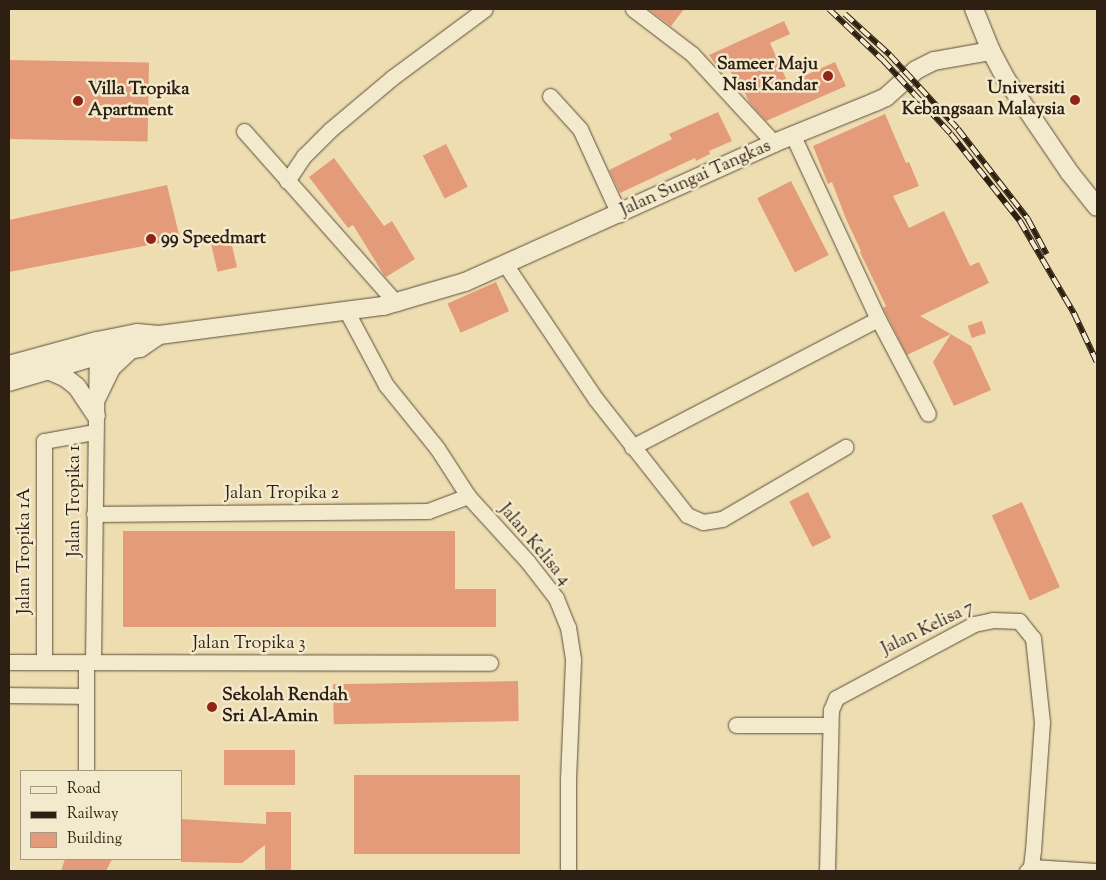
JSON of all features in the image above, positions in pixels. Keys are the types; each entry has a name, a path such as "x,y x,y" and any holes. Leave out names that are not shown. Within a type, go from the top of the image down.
{"street":[{"path":"288,181 304,156 330,130 393,77 485,9"},
{"path":"633,9 692,54 774,143"},
{"path":"974,9 991,51 1006,79 1042,133 1097,207"},
{"name":"Jalan Sungai Tangkas","path":"159,335 347,312 390,304 466,282 774,143 886,97 916,70 934,61 991,51"},
{"path":"550,96 580,129 619,214"},
{"path":"244,131 390,304"},
{"path":"793,136 878,319 928,414"},
{"path":"505,264 595,398 687,515 703,522 722,519 845,447"},
{"name":"Jalan Kelisa 4","path":"347,312 386,385 437,448 468,496 528,562 556,598 568,627 574,660 568,779 568,871"},
{"path":"632,446 878,319"},
{"path":"9,382 48,370 137,333 159,335"},
{"path":"9,365 96,349 131,350 140,348 159,335"},
{"name":"Jalan Tropika 1","path":"86,770 86,696 90,662 94,514 96,349"},
{"path":"95,416 111,368 131,350"},
{"path":"48,370 66,378 78,387 95,416"},
{"name":"Jalan Tropika 1A","path":"44,662 44,441 95,416"},
{"name":"Jalan Tropika 2","path":"94,514 428,512 468,496"},
{"name":"Jalan Kelisa 7","path":"827,871 830,725 831,710 836,698 974,624 992,620 1019,621 1033,638 1042,722 1029,869"},
{"name":"Jalan Tropika 3","path":"9,662 490,663"},
{"path":"9,695 86,696"},
{"path":"736,725 830,725"},
{"path":"1029,869 1097,871"}],"building":[{"path":"648,9 684,9 671,26"},
{"path":"784,21 790,34 770,43 788,83 835,62 846,86 766,121 749,102 741,84 737,85 729,68 721,72 709,55"},
{"name":"Villa Tropika Apartment","path":"9,60 149,62 148,141 9,139"},
{"path":"718,112 732,141 709,151 710,154 696,161 695,158 620,193 609,170 672,139 669,134"},
{"path":"885,114 906,163 909,162 919,186 893,196 909,228 944,211 970,266 979,262 989,283 920,316 951,334 907,355 883,308 886,306 860,252 832,182 828,184 813,146"},
{"path":"446,144 468,187 445,199 423,156"},
{"path":"334,158 384,226 392,221 415,259 386,277 353,225 348,228 309,177"},
{"path":"791,181 829,255 795,272 757,198"},
{"path":"167,185 180,239 9,272 9,220"},
{"path":"230,237 237,267 217,272 211,241"},
{"path":"496,282 509,311 461,333 448,304"},
{"path":"982,321 986,333 972,338 968,326"},
{"path":"951,334 971,346 991,390 954,406 933,362"},
{"path":"808,492 831,537 812,547 789,502"},
{"path":"1022,502 1060,587 1030,600 992,515"},
{"path":"123,531 455,531 455,589 496,589 496,627 123,627"},
{"path":"518,681 519,721 334,724 333,684"},
{"path":"224,750 295,750 295,785 224,785"},
{"path":"354,775 520,775 520,854 354,854"},
{"path":"266,812 291,812 291,871 265,871 265,845 242,863 181,862 182,819 266,824"},
{"path":"65,860 112,860 106,871 61,871"}],"railway":[{"path":"829,9 883,60 951,134 1020,221 1074,313 1097,362"},
{"path":"845,14 890,55 958,129 1028,219 1047,254"}],"place":[{"name":"Sameer Maju Nasi Kandar","path":"828,76"},
{"name":"Universiti Kebangsaan Malaysia","path":"1075,100"},
{"name":"Villa Tropika Apartment","path":"78,101"},
{"name":"99 Speedmart","path":"151,239"},
{"name":"Sekolah Rendah Sri Al-Amin","path":"212,707"}]}
